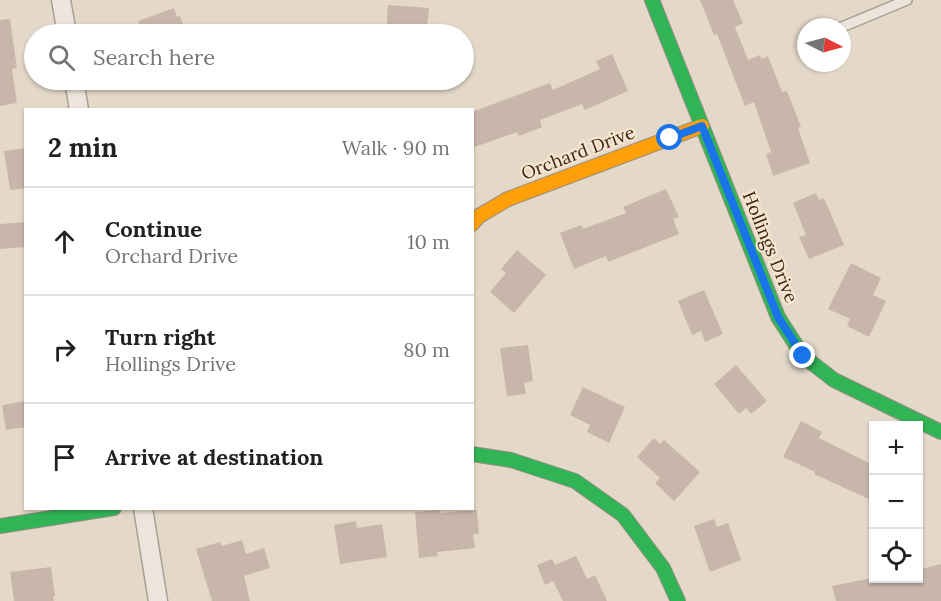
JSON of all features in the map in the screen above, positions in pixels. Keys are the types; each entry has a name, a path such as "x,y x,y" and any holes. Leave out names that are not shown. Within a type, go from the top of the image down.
{"street":[{"path":"61,0 65,24"},
{"name":"Hollings Drive","path":"652,0 778,317 803,356 834,380 941,432"},
{"path":"76,90 79,108"},
{"name":"Orchard Drive","path":"474,221 478,216 508,199 702,126"},
{"path":"474,454 511,460 575,481 624,515 663,568 678,601"},
{"path":"0,526 101,510"},
{"path":"143,510 158,601"}],"lane":[{"path":"851,23 907,0"}],"building":[{"path":"700,0 733,0 743,23 735,27 748,60 760,55 761,59 768,56 782,92 787,91 801,127 798,128 810,163 773,176 766,154 771,152 754,102 745,106 717,34 714,35"},
{"path":"388,5 429,8 427,24 387,24"},
{"path":"174,8 177,17 180,16 183,24 139,24 138,21"},
{"path":"10,19 17,68 12,69 17,103 0,106 0,20"},
{"path":"612,54 628,91 585,110 582,104 540,120 542,127 519,136 517,132 474,147 474,111 550,83 553,90 600,69 596,61"},
{"path":"24,148 24,188 10,190 4,151"},
{"path":"666,189 679,217 673,219 679,234 608,262 606,256 574,269 560,233 581,225 583,229 626,213 623,207"},
{"path":"816,193 819,200 824,198 844,245 809,259 799,237 806,235 793,203"},
{"path":"24,222 24,247 0,249 0,224"},
{"path":"517,250 546,275 514,313 490,292 506,273 501,269"},
{"path":"851,263 881,278 873,295 886,301 869,337 847,326 850,319 828,309"},
{"path":"704,290 723,334 705,342 701,331 692,335 678,301"},
{"path":"528,345 533,381 524,383 526,394 507,396 500,348"},
{"path":"736,365 767,401 751,414 746,408 739,414 714,384"},
{"path":"583,387 625,407 609,443 587,432 590,425 570,415"},
{"path":"24,401 24,427 6,430 2,405"},
{"path":"801,421 822,432 819,438 869,463 869,499 814,474 815,472 783,457"},
{"path":"654,438 660,444 664,440 700,472 674,501 655,483 660,478 637,457"},
{"path":"440,510 440,513 477,510 479,534 473,534 475,548 437,552 438,556 419,558 415,512"},
{"path":"714,519 717,527 728,523 741,560 710,572 694,526"},
{"path":"356,521 357,528 382,524 387,557 340,564 334,525"},
{"path":"242,540 246,554 264,548 270,568 244,576 250,601 212,601 196,549 220,542 222,546"},
{"path":"576,556 587,579 595,575 607,601 563,601 553,581 545,585 537,565 552,559 555,565"},
{"path":"941,564 941,601 836,601 832,586 867,579 869,583 923,583 923,569"},
{"path":"51,567 54,601 14,601 10,572"}],"traffic: fast":[{"path":"652,0 778,317 803,356 834,380 941,432"},
{"path":"474,454 511,460 575,481 623,515 663,568 678,601"},
{"path":"0,526 101,510"}],"traffic: slow":[{"path":"474,222 479,216 508,199 702,126"}],"route":[{"path":"670,138 702,126 778,317 803,356"}]}
